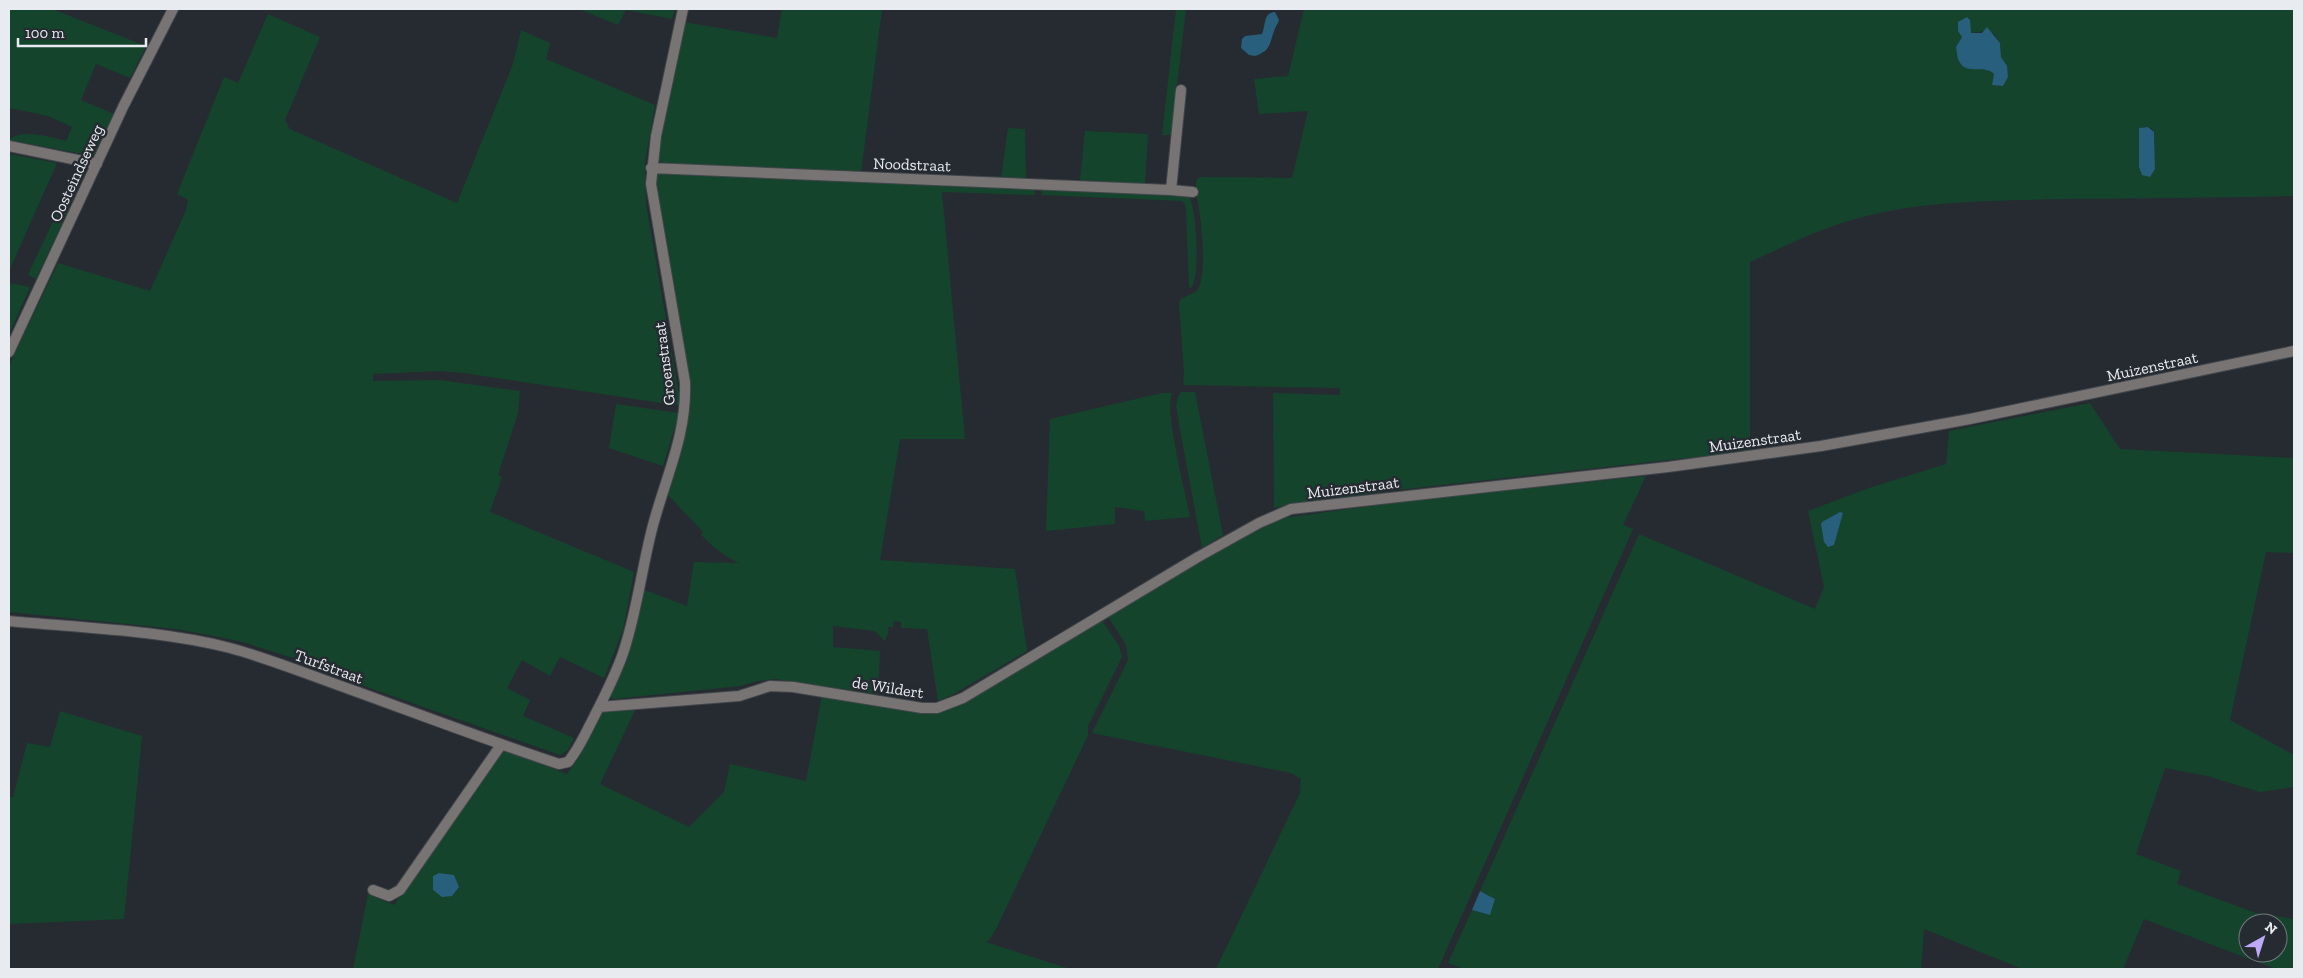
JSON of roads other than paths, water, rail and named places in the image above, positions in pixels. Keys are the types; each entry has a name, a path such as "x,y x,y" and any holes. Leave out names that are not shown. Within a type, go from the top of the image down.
{"street":[{"name":"Oosteindseweg","path":"9,352 97,164 173,9"},
{"name":"Groenstraat","path":"599,707 625,648 652,527 669,479 686,404 685,382 651,184 651,168 656,136 682,9"},
{"path":"1171,190 1181,90"},
{"path":"9,146 97,164"},
{"name":"Noodstraat","path":"651,168 1193,192"},
{"name":"Muizenstraat","path":"1220,545 1259,523 1291,510 1668,467 1821,446 1970,419 2294,351"},
{"name":"de Wildert","path":"599,707 739,696 770,686 793,687 937,708 963,698 1220,545"},
{"name":"Turfstraat","path":"9,621 143,634 231,648 559,764 568,762 576,752 599,707"},
{"path":"373,890 389,896 400,890 501,745"}],"water":[{"path":"1275,12 1279,20 1269,46 1260,54 1255,56 1249,55 1241,48 1242,39 1245,36 1262,34 1268,15"},
{"path":"1967,17 1970,20 1971,33 1982,33 1987,27 2000,43 2001,57 2007,66 2008,77 2003,86 1992,85 1994,74 1990,71 1963,67 1959,61 1956,47 1962,37 1958,31 1958,22"},
{"path":"2148,127 2154,132 2155,169 2150,177 2142,175 2139,167 2139,128"},
{"path":"1840,512 1843,513 1834,545 1828,547 1824,542 1821,524"},
{"path":"439,873 454,875 459,887 452,896 442,897 433,890 433,876"},
{"path":"1480,891 1495,899 1490,915 1472,910"}]}
